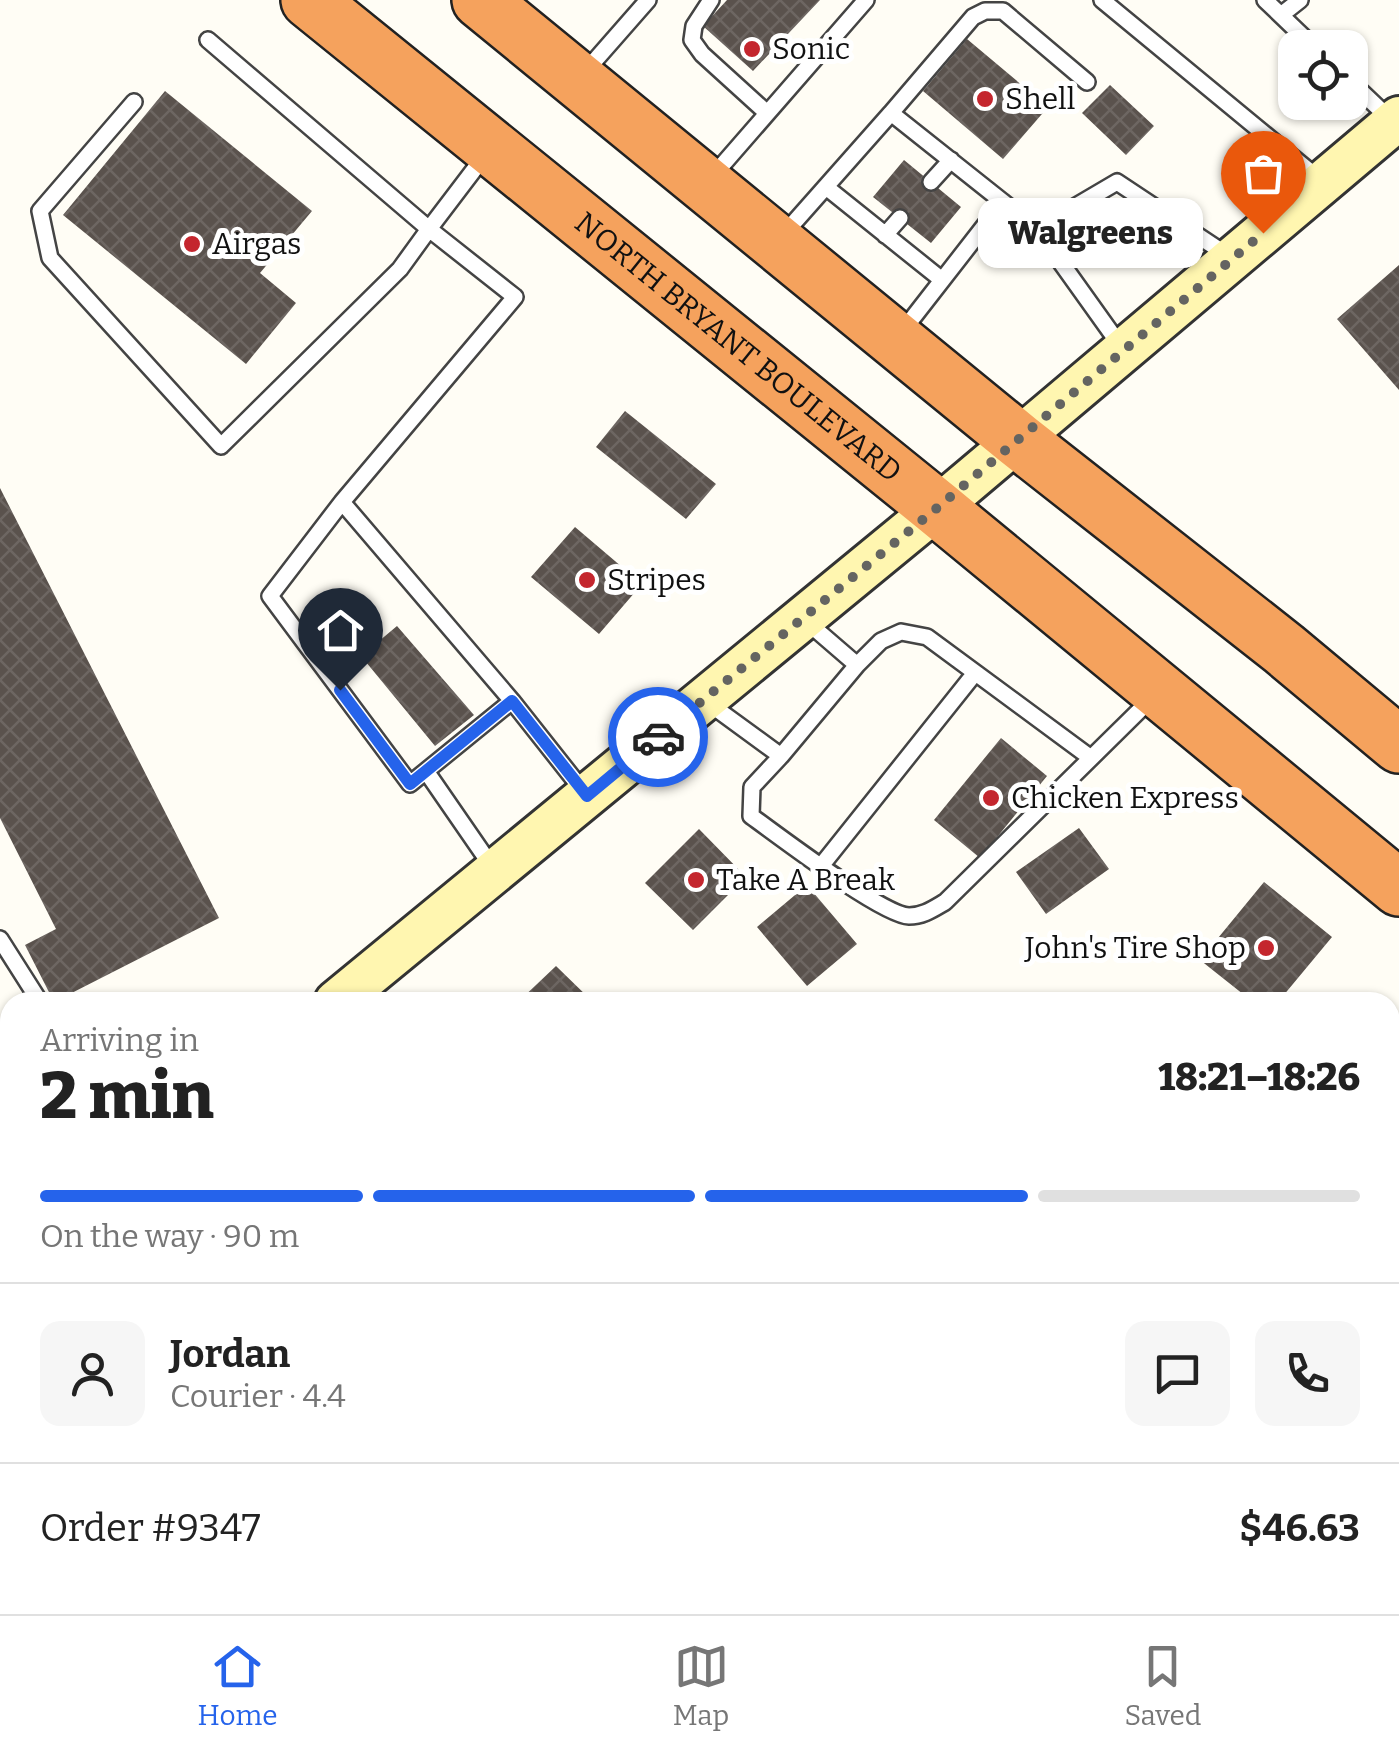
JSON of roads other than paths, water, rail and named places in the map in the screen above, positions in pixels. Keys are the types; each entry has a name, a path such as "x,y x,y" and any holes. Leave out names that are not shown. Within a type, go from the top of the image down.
{"highway":[{"name":"NORTH BRYANT BOULEVARD","path":"310,0 1399,888"},
{"path":"480,0 1018,440 1399,744"}],"main road":[{"path":"348,992 937,508 1396,120"}],"lane":[{"path":"578,80 648,0"},
{"path":"710,0 694,26 692,40 767,114"},
{"path":"705,184 866,0"},
{"path":"1102,0 1324,182"},
{"path":"1265,0 1296,30"},
{"path":"1281,16 1300,0"},
{"path":"777,242 972,17 1003,10 1087,82"},
{"path":"208,40 515,298 342,502 270,596 410,784 512,701"},
{"path":"1368,96 1396,120"},
{"path":"134,102 40,211 50,258 221,446 400,268 491,147"},
{"path":"892,113 1038,229 1124,351"},
{"path":"931,182 951,160"},
{"path":"1038,229 1117,182 1233,259"},
{"path":"826,188 942,280"},
{"path":"896,340 1003,202"},
{"path":"886,235 900,218"},
{"path":"342,502 512,701 587,796"},
{"path":"803,618 858,665"},
{"path":"1091,758 927,637 901,632 881,641 752,787 751,816 865,896 904,916 923,914 945,902 1159,691"},
{"path":"822,866 976,673"},
{"path":"704,700 781,756"},
{"path":"426,771 496,872"},
{"path":"0,938 34,992"}],"place":[{"name":"Sonic","path":"752,49"},
{"name":"Shell","path":"985,99"},
{"name":"Walgreens","path":"1263,233"},
{"name":"Airgas","path":"192,244"},
{"name":"Stripes","path":"587,580"},
{"name":"Chicken Express","path":"991,798"},
{"name":"Take A Break","path":"696,880"},
{"name":"John's Tire Shop","path":"1266,948"}]}
